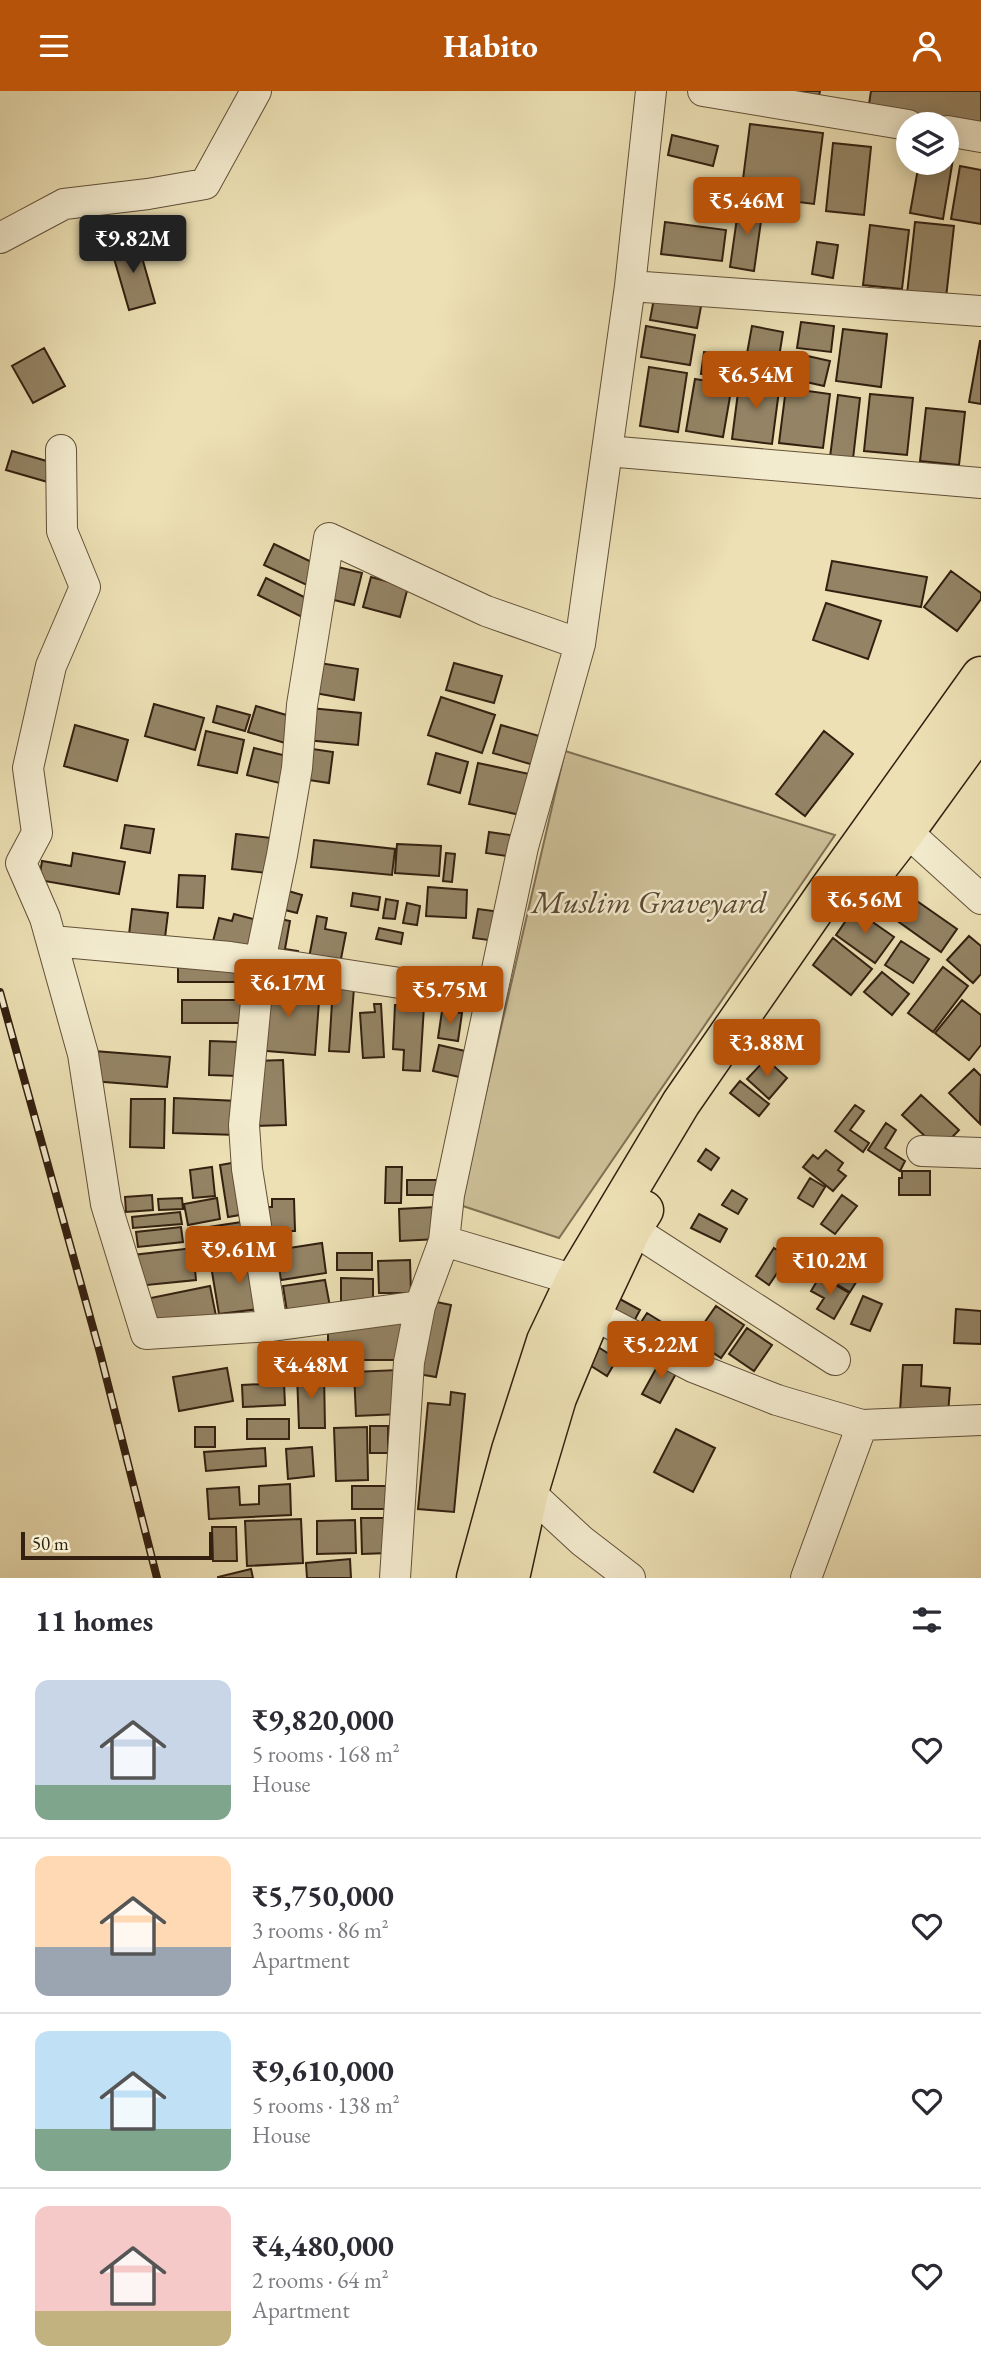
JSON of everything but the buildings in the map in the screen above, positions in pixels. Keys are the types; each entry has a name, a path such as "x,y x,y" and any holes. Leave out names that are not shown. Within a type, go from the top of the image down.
{"highway":[{"path":"510,1578 529,1492 590,1296 681,1103 981,675"},
{"path":"476,1578 511,1450 545,1341 590,1296 706,1111 840,918 981,727"}],"street":[{"path":"0,238 64,205 205,184 256,91"},
{"path":"395,1578 409,1362 420,1306 444,1241 449,1195 523,848 580,644 629,286 651,91"},
{"path":"703,91 851,103 896,120"},
{"path":"959,133 981,137"},
{"path":"629,286 981,311"},
{"path":"61,450 62,531 85,587 51,666 28,768 37,833 21,863 45,918 83,1054 106,1203 146,1334 272,1326 420,1306"},
{"path":"607,451 981,483"},
{"path":"272,1326 247,1169 244,1125 260,961 297,768 302,705 329,538 486,611 580,644"},
{"path":"906,831 981,898"},
{"path":"52,941 260,961 491,997"},
{"path":"922,1151 981,1153"},
{"path":"632,1229 835,1360"},
{"path":"444,1241 590,1296 693,1367 777,1400 863,1425 981,1420"},
{"path":"806,1578 863,1425"},
{"path":"529,1492 582,1541 630,1578"}],"green space":[{"name":"Muslim Graveyard","path":"565,751 835,835 559,1238 460,1205"}],"railway":[{"path":"0,992 100,1353 157,1578"}]}
